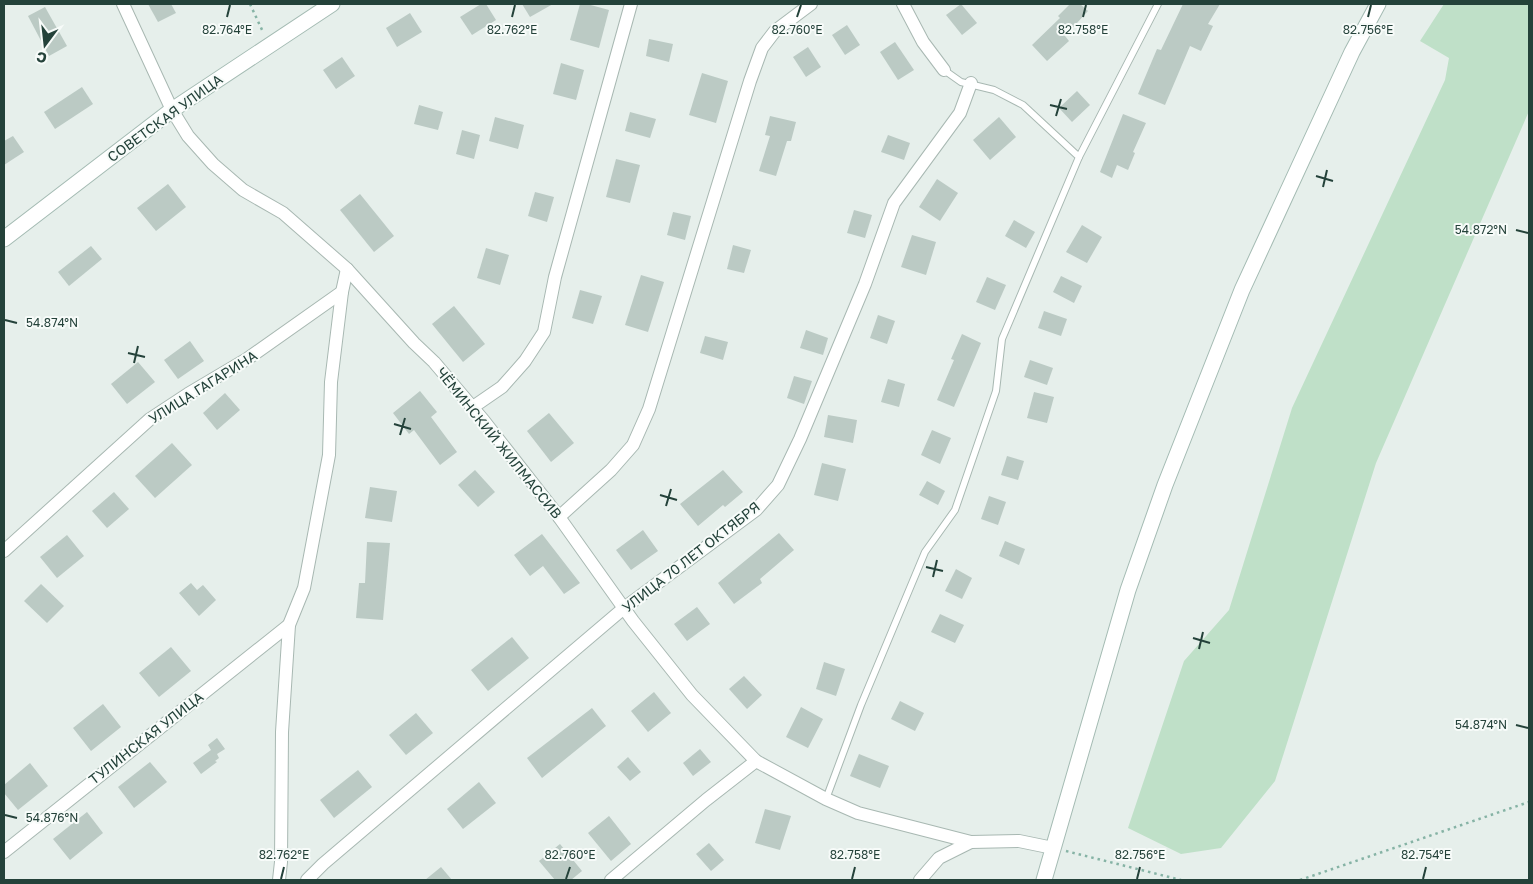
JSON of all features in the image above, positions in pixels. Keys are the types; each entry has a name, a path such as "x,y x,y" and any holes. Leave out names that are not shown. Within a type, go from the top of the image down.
{"main road":[{"name":"СОВЕТСКАЯ УЛИЦА","path":"4,239 172,110 332,4"},
{"path":"1044,880 1128,590 1165,485 1242,290 1352,52 1378,4"}],"street":[{"name":"ЧЁМИНСКИЙ ЖИЛМАССИВ","path":"123,4 172,110 188,136 213,164 243,190 283,213 347,269 414,343 434,362 473,407 559,517 624,608 692,695 756,761 826,799 858,813 971,842 1019,842 1053,848"},
{"path":"473,407 502,386 525,361 544,332 555,277 631,4"},
{"path":"559,517 611,470 633,445 649,408 750,81 762,48 776,31 810,4"},
{"path":"903,4 923,42 944,70"},
{"name":"УЛИЦА 70 ЛЕТ ОКТЯБРЯ","path":"307,880 330,857 624,608 756,510 778,484 800,439 865,284 894,202 960,113 971,83"},
{"path":"280,880 282,732 289,625 304,588 329,455 331,382 342,292 347,269"},
{"name":"УЛИЦА ГАГАРИНА","path":"4,551 150,419 247,359 342,292"},
{"name":"ТУЛИНСКАЯ УЛИЦА","path":"4,852 289,625"},
{"path":"611,880 706,800 756,761"},
{"name":"ЧЁМИНСКИЙ ЖИЛМАССИВ","path":"920,880 940,858 971,842"}],"lane":[{"path":"826,799 861,705 925,552 955,510 996,391 1002,339 1078,157 1158,4"},
{"path":"944,70 961,82 994,90 1023,105 1078,157"}],"path":[{"path":"250,4 270,44"},
{"path":"1300,880 1529,802"},
{"path":"1053,848 1181,880"}],"green space":[{"path":"1444,4 1529,4 1529,111 1376,463 1275,781 1221,848 1181,854 1128,828 1184,661 1229,610 1292,408 1445,80 1449,58 1420,41"}],"building":[{"path":"148,4 171,4 176,13 158,22"},
{"path":"481,4 486,4 496,20 472,35 460,17"},
{"path":"522,4 553,4 530,17"},
{"path":"580,4 609,10 599,48 570,40"},
{"path":"961,4 977,23 962,35 946,15"},
{"path":"1070,4 1080,4 1088,11 1065,36 1069,41 1047,61 1032,45 1060,18 1058,16"},
{"path":"1183,4 1220,4 1208,24 1213,26 1201,51 1190,46 1165,105 1138,94 1157,49 1161,50"},
{"path":"45,7 67,46 49,56 28,16"},
{"path":"410,13 422,32 397,47 386,28"},
{"path":"847,25 860,45 845,55 832,35"},
{"path":"649,39 673,44 669,62 646,56"},
{"path":"895,42 914,70 898,80 880,52"},
{"path":"808,47 821,67 806,77 793,57"},
{"path":"342,57 355,76 336,89 323,70"},
{"path":"561,63 584,70 576,100 553,94"},
{"path":"702,73 728,81 716,123 689,115"},
{"path":"82,87 93,104 55,129 44,112"},
{"path":"1077,91 1090,105 1072,122 1059,108"},
{"path":"419,105 443,112 438,130 414,124"},
{"path":"630,112 656,119 650,138 625,131"},
{"path":"1123,114 1146,123 1133,152 1135,153 1128,170 1117,165 1112,178 1100,172"},
{"path":"770,116 796,122 791,141 787,141 776,176 759,171 770,136 765,135"},
{"path":"495,117 524,125 518,149 489,141"},
{"path":"999,117 1016,137 990,160 973,140"},
{"path":"462,130 480,135 474,159 456,154"},
{"path":"888,135 910,143 904,160 881,152"},
{"path":"13,136 24,152 4,165 4,141"},
{"path":"616,159 640,165 630,203 606,197"},
{"path":"937,179 958,193 940,221 919,207"},
{"path":"168,184 186,207 156,231 137,208"},
{"path":"535,192 554,197 547,222 528,216"},
{"path":"360,194 394,236 374,252 340,210"},
{"path":"854,210 872,215 865,238 847,233"},
{"path":"673,212 691,216 685,240 667,235"},
{"path":"1014,220 1035,232 1026,248 1005,236"},
{"path":"1082,225 1102,237 1087,263 1066,252"},
{"path":"912,235 936,242 926,275 901,267"},
{"path":"733,245 751,250 744,273 727,269"},
{"path":"91,246 102,259 69,286 58,272"},
{"path":"486,248 509,255 500,285 477,278"},
{"path":"641,275 664,282 648,332 625,325"},
{"path":"1061,276 1082,286 1074,303 1053,292"},
{"path":"987,277 1006,285 995,310 976,302"},
{"path":"580,290 602,296 593,324 572,318"},
{"path":"454,306 485,344 463,362 432,324"},
{"path":"1044,311 1067,319 1061,336 1038,328"},
{"path":"878,315 895,321 887,344 870,338"},
{"path":"806,330 828,338 823,355 800,348"},
{"path":"962,334 981,343 954,407 937,400 954,360 951,359"},
{"path":"705,336 728,342 723,360 700,353"},
{"path":"190,341 204,361 178,379 164,360"},
{"path":"1030,360 1053,368 1047,385 1024,377"},
{"path":"138,362 155,382 127,404 111,384"},
{"path":"794,376 812,381 804,404 787,398"},
{"path":"888,379 905,384 899,407 881,402"},
{"path":"420,391 437,412 431,417 457,452 440,465 414,430 409,434 393,413"},
{"path":"1034,392 1054,397 1047,423 1027,418"},
{"path":"225,393 240,410 217,430 203,413"},
{"path":"549,413 574,443 551,462 527,431"},
{"path":"828,415 857,420 853,443 824,437"},
{"path":"932,430 951,438 940,464 921,455"},
{"path":"172,443 192,465 155,498 135,476"},
{"path":"1007,456 1024,461 1018,480 1001,475"},
{"path":"822,463 846,469 838,501 814,495"},
{"path":"475,470 495,492 478,507 458,485"},
{"path":"723,470 743,492 725,507 723,505 698,526 680,504"},
{"path":"927,481 945,491 938,505 919,495"},
{"path":"370,487 397,491 392,522 365,518"},
{"path":"114,492 129,509 107,528 92,511"},
{"path":"989,496 1006,502 998,525 981,519"},
{"path":"643,530 658,551 631,570 616,550"},
{"path":"779,533 794,550 760,579 762,583 734,604 718,583"},
{"path":"542,534 580,583 564,594 543,566 530,576 514,555"},
{"path":"67,535 84,556 57,578 40,557"},
{"path":"1005,541 1025,549 1019,565 999,556"},
{"path":"367,542 390,543 383,620 356,618 359,583 365,583"},
{"path":"956,569 972,578 962,599 945,591"},
{"path":"191,583 197,590 203,585 216,600 199,616 179,593"},
{"path":"41,584 64,606 47,623 24,601"},
{"path":"697,607 710,624 687,641 674,624"},
{"path":"940,614 964,625 955,643 931,632"},
{"path":"512,637 529,658 488,691 471,670"},
{"path":"171,647 191,671 159,697 139,673"},
{"path":"824,662 845,669 836,696 816,689"},
{"path":"744,676 762,695 747,709 729,689"},
{"path":"654,692 671,713 648,732 631,711"},
{"path":"900,701 924,713 915,731 891,719"},
{"path":"103,704 121,727 91,751 73,728"},
{"path":"801,707 823,719 808,748 786,737"},
{"path":"592,708 606,726 542,778 527,758"},
{"path":"416,713 433,733 406,755 389,735"},
{"path":"217,738 225,749 217,754 219,758 215,761 217,762 201,774 193,763 211,750 208,745"},
{"path":"700,749 711,762 693,776 683,763"},
{"path":"859,754 889,766 880,788 850,776"},
{"path":"628,757 641,772 630,781 617,767"},
{"path":"150,762 167,782 134,808 118,787"},
{"path":"30,763 48,786 18,810 4,793 4,785"},
{"path":"358,770 372,787 334,818 320,800"},
{"path":"479,782 496,803 463,829 447,809"},
{"path":"765,809 791,816 780,850 755,843"},
{"path":"87,812 103,833 70,860 53,839"},
{"path":"609,816 631,844 611,861 588,833"},
{"path":"709,843 724,860 711,871 696,854"},
{"path":"560,844 582,871 571,880 555,880 539,861"},
{"path":"441,867 452,880 425,880"}]}
